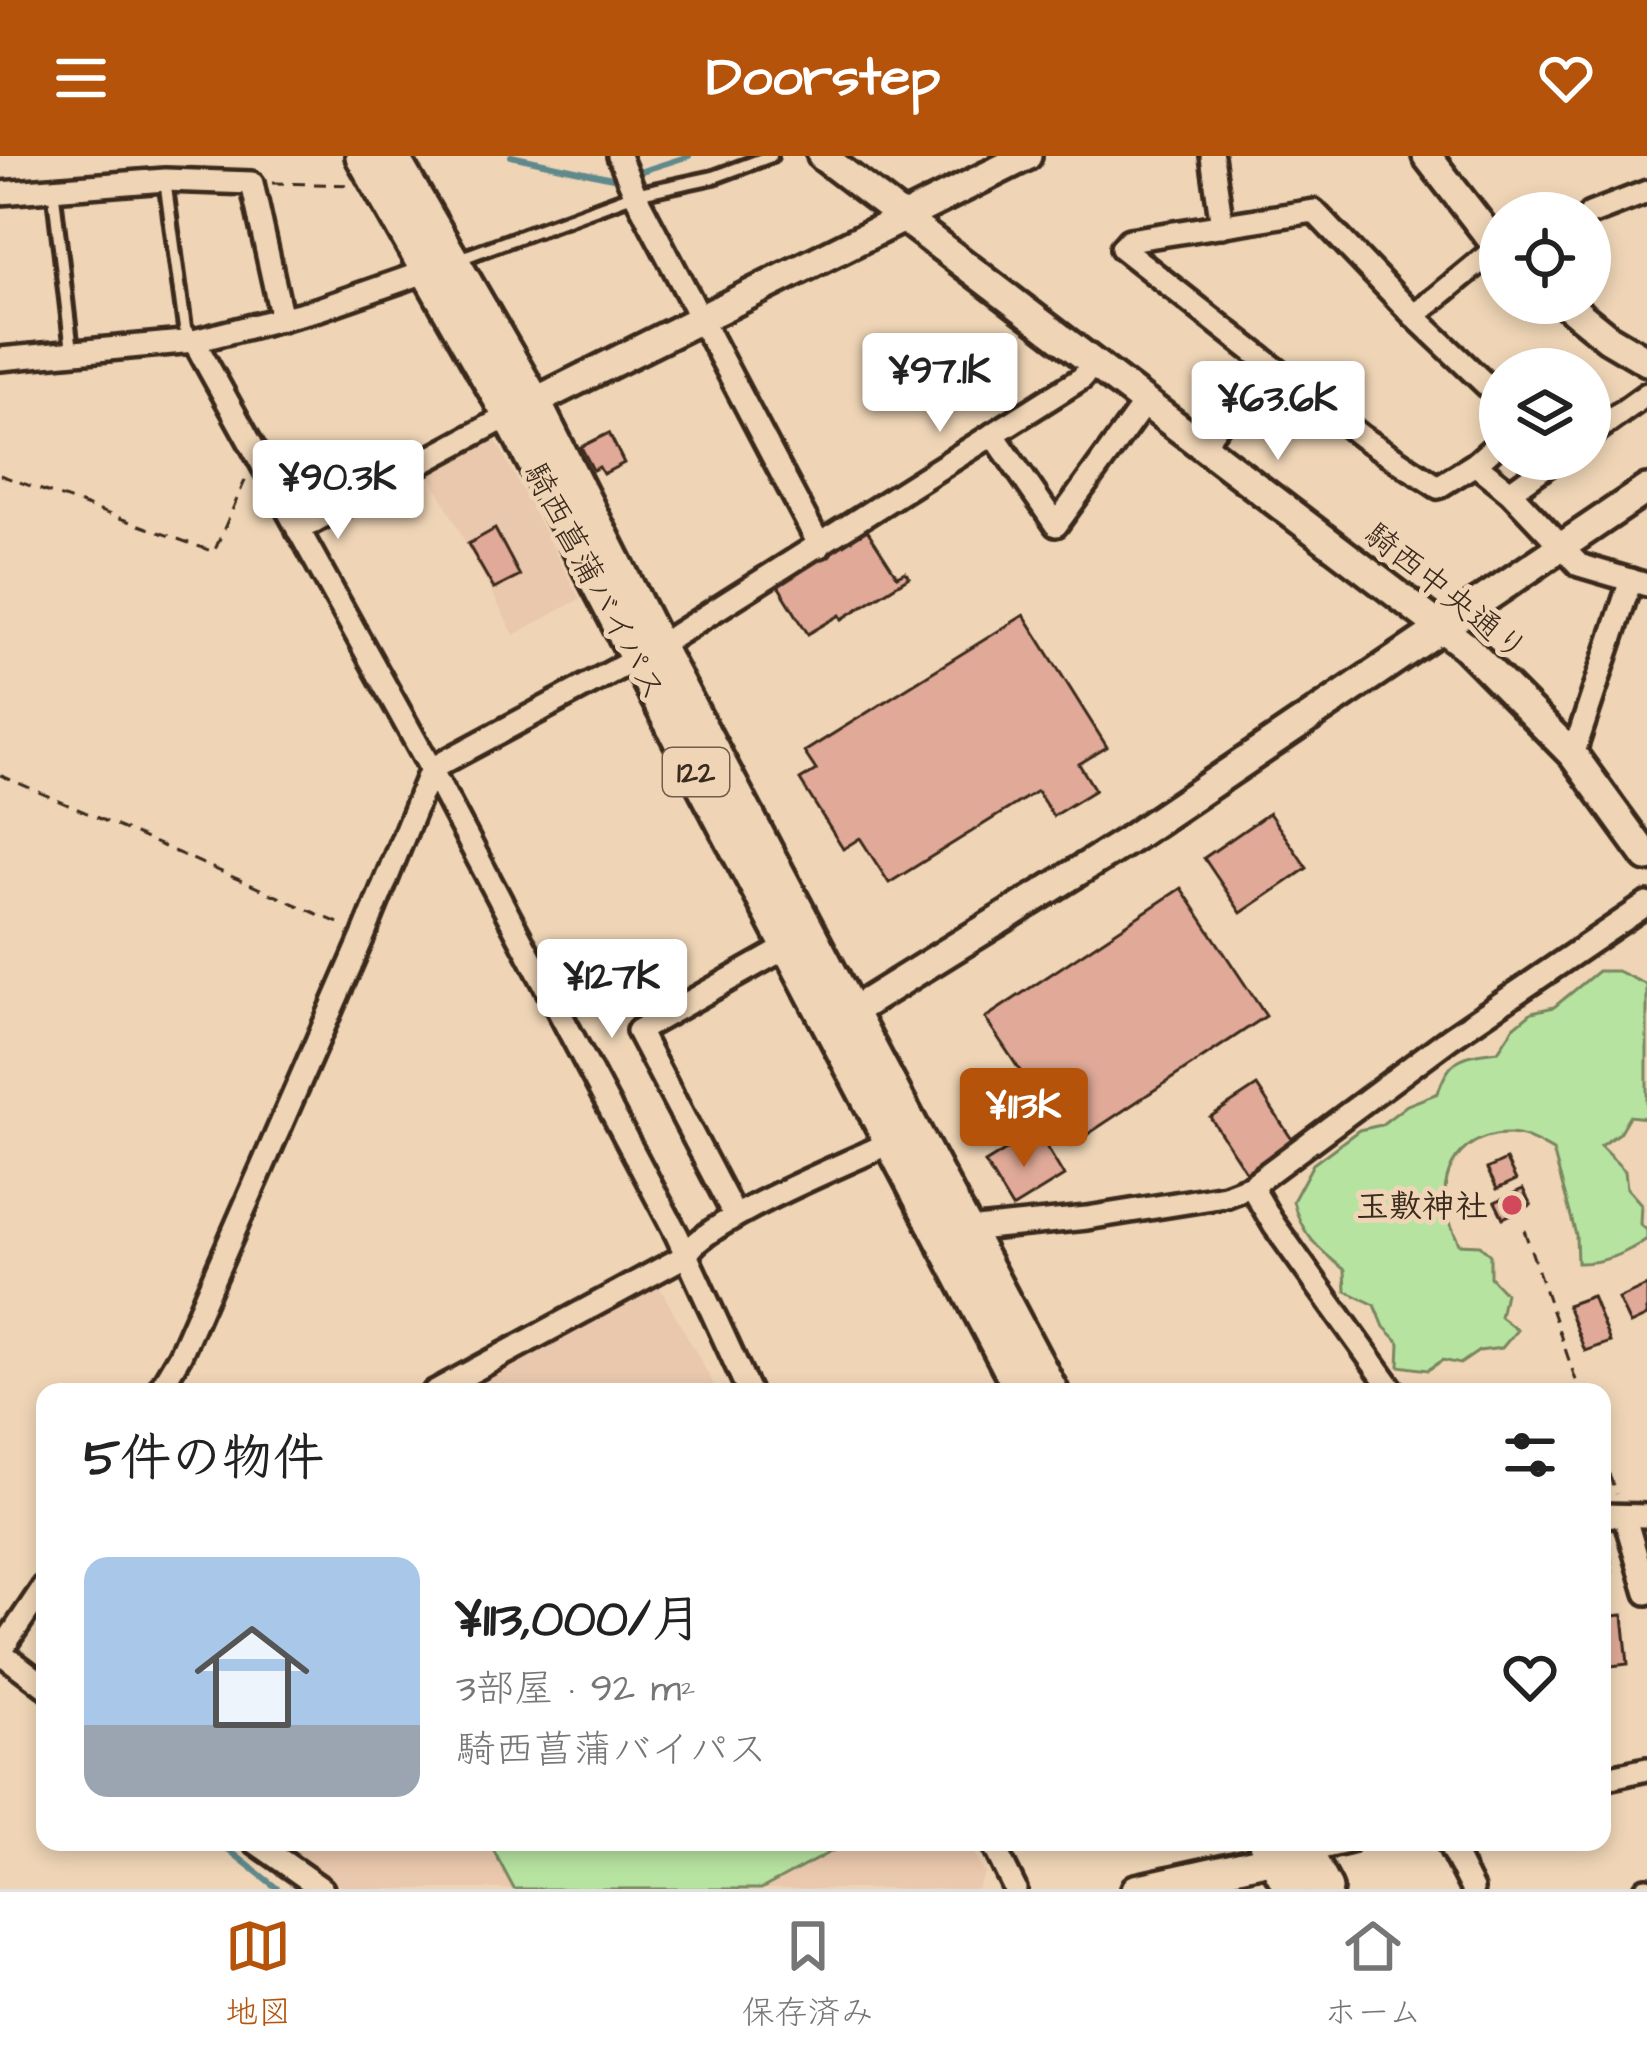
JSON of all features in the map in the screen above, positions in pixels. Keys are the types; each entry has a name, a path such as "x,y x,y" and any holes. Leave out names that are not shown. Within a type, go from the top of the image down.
{"highway":[{"name":"騎西菖蒲バイパス","path":"391,156 439,267 521,408 789,946 842,1018 884,1146 1018,1383"},
{"name":"騎西菖蒲バイパス","path":"363,169 439,267"},
{"name":"騎西菖蒲バイパス","path":"646,653 842,1018 966,1230 1046,1383"},
{"path":"1286,1851 1292,1889"},
{"path":"1289,1851 1325,1889"}],"street":[{"name":"騎西中央通り","path":"822,156 1443,627 1573,755 1647,857"},
{"path":"298,530 521,408 1027,156"},
{"path":"1212,156 1222,226"},
{"path":"1427,156 1479,223"},
{"path":"619,158 820,546"},
{"path":"0,193 165,180 252,183 282,319"},
{"path":"1611,206 1647,193"},
{"path":"1479,378 1314,211 1129,240 1122,248 1362,437 1438,487 1479,460"},
{"path":"1414,316 1479,263"},
{"path":"0,359 194,341 282,319 439,267"},
{"path":"1590,324 1647,361"},
{"path":"194,341 431,769 687,1255 744,1383"},
{"path":"163,1383 180,1355 364,934 431,769 646,653 1082,378 1094,362"},
{"path":"1202,446 1265,363"},
{"path":"1611,420 1647,394"},
{"path":"993,434 1056,525 1145,401"},
{"path":"1475,464 1579,565 1639,582 1573,755"},
{"path":"1510,493 1528,480"},
{"path":"842,1018 1127,841 1647,489"},
{"path":"966,1230 1087,1218 1226,1196 1250,1186 1450,1038 1647,904"},
{"path":"735,1216 638,1031 789,946"},
{"path":"451,1383 687,1255 692,1243 735,1216 884,1146"},
{"path":"1250,1186 1388,1383"},
{"path":"1624,1516 1647,1592"},
{"path":"36,1600 0,1652 36,1679"},
{"path":"1611,1777 1647,1769"},
{"path":"268,1851 322,1889"},
{"path":"996,1851 1015,1889"},
{"path":"1138,1889 1275,1851"},
{"path":"1453,1851 1472,1889"}],"lane":[{"path":"439,267 633,191 714,177 771,156"},
{"path":"165,180 185,328 194,341"},
{"path":"53,188 73,355"}],"path":[{"path":"252,183 347,187 363,169"},
{"path":"0,475 214,552 252,464 259,460"},
{"path":"0,775 364,934"},
{"path":"1524,1230 1577,1383"},
{"path":"1611,1479 1624,1516"}],"shaded area":[{"path":"494,436 580,599 514,635 428,471"},
{"path":"658,1284 713,1383 471,1383"},
{"path":"295,1851 973,1851 985,1874 977,1889 344,1889"}],"green space":[{"path":"1598,971 1617,971 1647,985 1647,1118 1629,1116 1619,1133 1600,1146 1625,1171 1627,1188 1641,1204 1640,1224 1647,1230 1647,1239 1614,1257 1577,1263 1576,1235 1553,1151 1518,1135 1501,1134 1473,1143 1447,1177 1447,1213 1459,1244 1480,1245 1490,1255 1490,1277 1505,1293 1500,1317 1517,1330 1502,1348 1479,1351 1460,1364 1443,1360 1428,1370 1399,1366 1400,1343 1384,1327 1375,1305 1346,1291 1345,1270 1312,1240 1293,1201 1313,1164 1359,1130 1381,1125 1407,1105 1438,1093 1447,1072 1459,1060 1498,1051 1514,1027 1532,1012 1554,1007"},
{"path":"494,1851 832,1851 761,1889 514,1889"}],"building":[{"path":"609,433 624,463 603,474 599,467 593,470 581,447"},
{"path":"495,529 520,576 494,589 468,544"},
{"path":"867,530 897,576 905,572 909,577 842,619 840,615 808,634 777,584"},
{"path":"1024,615 1107,747 1079,764 1095,790 1053,816 1037,791 889,883 860,838 843,849 800,780 816,770 804,752"},
{"path":"1269,813 1307,868 1241,913 1204,858"},
{"path":"1181,888 1266,1016 1070,1146 985,1018"},
{"path":"1257,1086 1293,1141 1246,1172 1210,1117"},
{"path":"1037,1131 1064,1176 1012,1208 985,1163"},
{"path":"1506,1160 1516,1180 1497,1189 1487,1169"},
{"path":"1523,1189 1531,1205 1503,1218 1495,1202"},
{"path":"1647,1286 1647,1316 1630,1324 1618,1299"},
{"path":"1592,1296 1610,1342 1585,1351 1567,1305"},
{"path":"1623,1615 1628,1664 1611,1666 1611,1616"}],"waterway":[{"path":"511,156 617,179 689,156"},
{"path":"3,1667 36,1694"},
{"path":"230,1851 278,1889"}],"place":[{"name":"玉敷神社","path":"1512,1205"}]}
